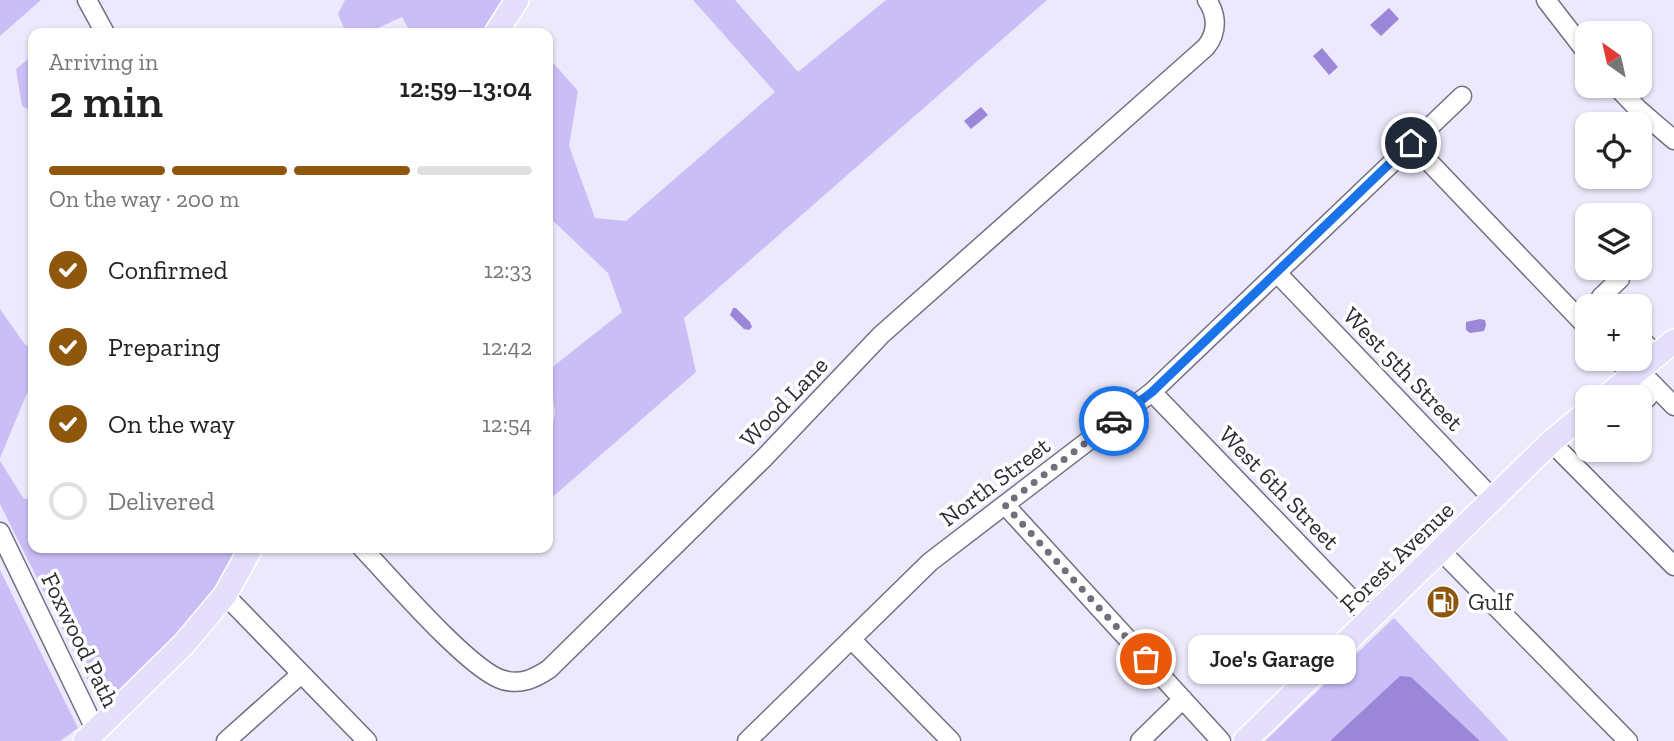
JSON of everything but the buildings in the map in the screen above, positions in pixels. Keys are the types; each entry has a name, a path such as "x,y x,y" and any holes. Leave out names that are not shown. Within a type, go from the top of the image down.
{"main road":[{"path":"499,28 517,0"},
{"path":"1619,385 1635,371"},
{"name":"Forest Avenue","path":"1245,741 1551,442 1575,422"},
{"path":"91,736 184,644 225,595 248,553"}],"street":[{"path":"87,0 102,28"},
{"name":"Wood Lane","path":"367,553 488,674 505,681 523,682 534,679 549,669 764,458 881,335 1206,47 1211,40 1215,23 1207,0"},
{"path":"1546,0 1575,37"},
{"name":"North Street","path":"747,741 917,573 1152,392 1462,96"},
{"path":"1627,98 1674,140"},
{"path":"1411,143 1575,314"},
{"name":"West 5th Street","path":"1277,273 1493,499"},
{"path":"1604,294 1619,280"},
{"path":"1652,363 1674,396"},
{"path":"1652,364 1674,406"},
{"name":"West 6th Street","path":"1152,392 1371,619"},
{"path":"1551,442 1674,566"},
{"path":"1005,505 1221,741"},
{"name":"Foxwood Path","path":"0,532 91,736"},
{"path":"1440,550 1628,741"},
{"path":"225,595 367,741"},
{"path":"851,639 951,741"},
{"path":"226,741 301,674"},
{"path":"1140,741 1183,699"}],"shaded area":[{"path":"0,0 41,0 0,36"},
{"path":"345,0 504,0 484,28 408,28 402,17 378,28 344,28 338,14"},
{"path":"693,0 735,0 798,72 886,0 1047,0 684,318 696,372 553,497 553,367 622,312 608,273 553,221 553,63 578,91 569,146 595,218 626,221 775,92"},
{"path":"1389,8 1399,19 1381,36 1370,25"},
{"path":"1322,48 1338,67 1329,75 1313,56"},
{"path":"28,59 28,109 22,106 16,69"},
{"path":"981,107 988,115 971,129 964,121"},
{"path":"733,308 750,322 752,327 749,330 744,329 730,315"},
{"path":"0,309 26,346 28,345 28,392 0,458"},
{"path":"1485,320 1484,331 1470,333 1466,330 1466,322"},
{"path":"0,461 24,499 28,499 28,553 233,553 214,590 177,638 102,708 0,504"},
{"path":"0,570 78,728 60,741 0,741"},
{"path":"1394,618 1509,741 1265,741"},
{"path":"1400,676 1411,677 1480,741 1330,741"}],"way so far":[{"path":"1114,421 1005,505 1146,659"}],"place":[{"name":"Gulf","path":"1443,602"},
{"name":"Joe's Garage","path":"1146,659"}],"route":[{"path":"1114,421 1152,392 1411,143"}]}
